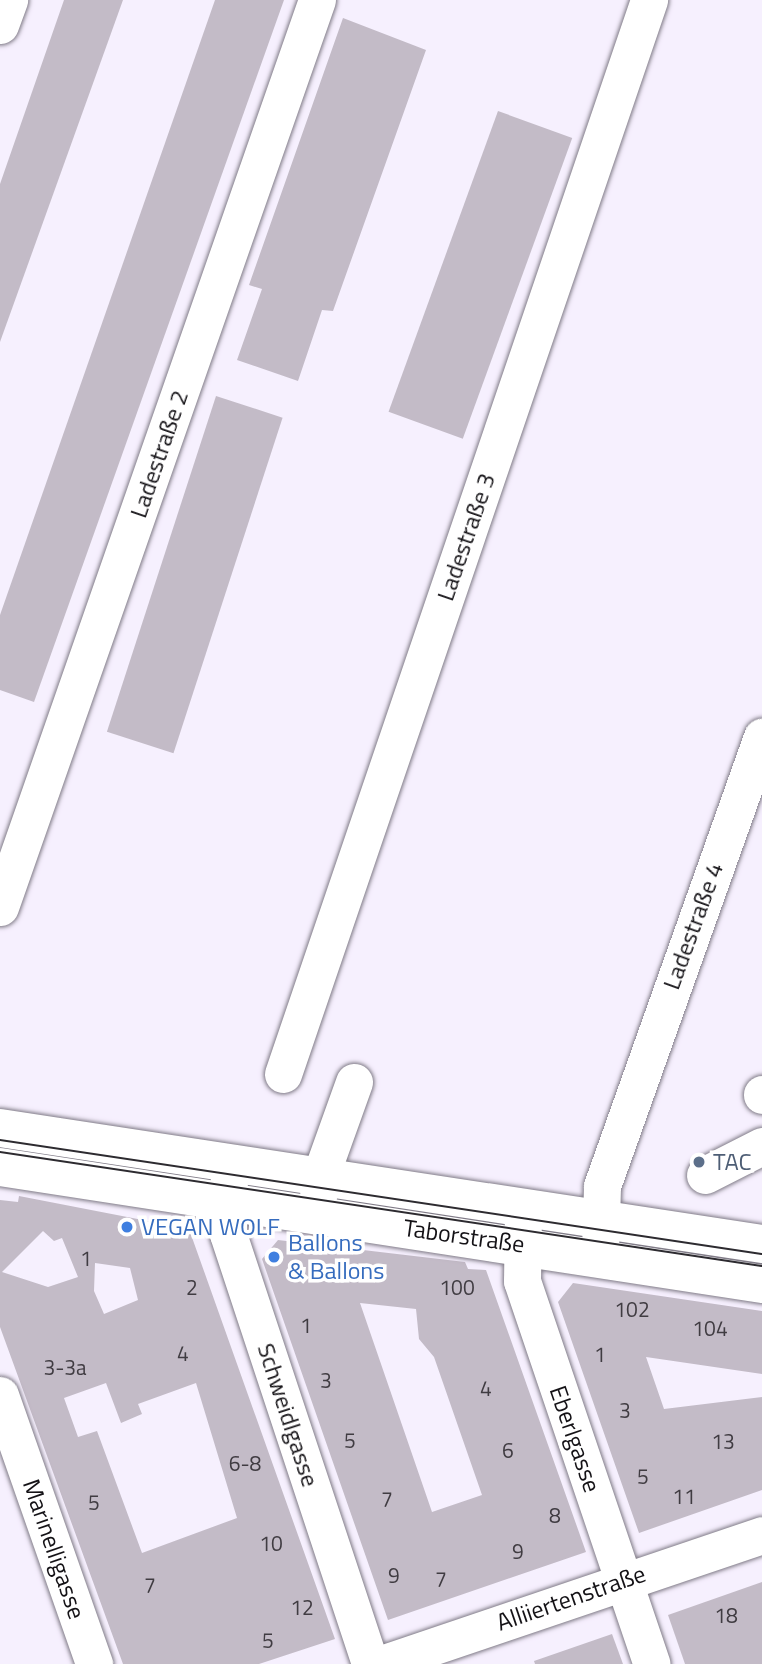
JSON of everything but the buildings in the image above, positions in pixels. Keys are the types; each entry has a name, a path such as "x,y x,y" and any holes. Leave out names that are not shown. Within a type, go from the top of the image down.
{"main road":[{"name":"Taborstraße","path":"0,1128 228,1183"},
{"name":"Taborstraße","path":"0,1167 228,1183 600,1237 762,1244"},
{"name":"Taborstraße","path":"600,1237 762,1284"}],"street":[{"path":"0,25 9,0"},
{"name":"Ladestraße 2","path":"0,907 317,0"},
{"name":"Ladestraße 3","path":"283,1074 649,0"},
{"name":"Ladestraße 4","path":"600,1237 602,1186 625,1114 762,737"},
{"path":"318,1195 354,1082"},
{"path":"705,1175 762,1146"},
{"name":"Taborstraße","path":"0,1147 228,1183"},
{"name":"Schweidlgasse","path":"228,1183 228,1234 370,1664"},
{"name":"Eberlgasse","path":"522,1226 522,1281 652,1664"},
{"name":"Taborstraße","path":"600,1237 762,1260"},
{"name":"Marinelligasse","path":"0,1395 94,1664"},
{"name":"Alliiertenstraße","path":"381,1664 762,1535"}],"tram line":[{"path":"0,1140 762,1254"},
{"path":"0,1152 762,1266"}],"place":[{"name":"TAC","path":"699,1162"},
{"name":"VEGAN WOLF","path":"127,1227"},
{"name":"Ballons & Ballons","path":"274,1257"}]}
